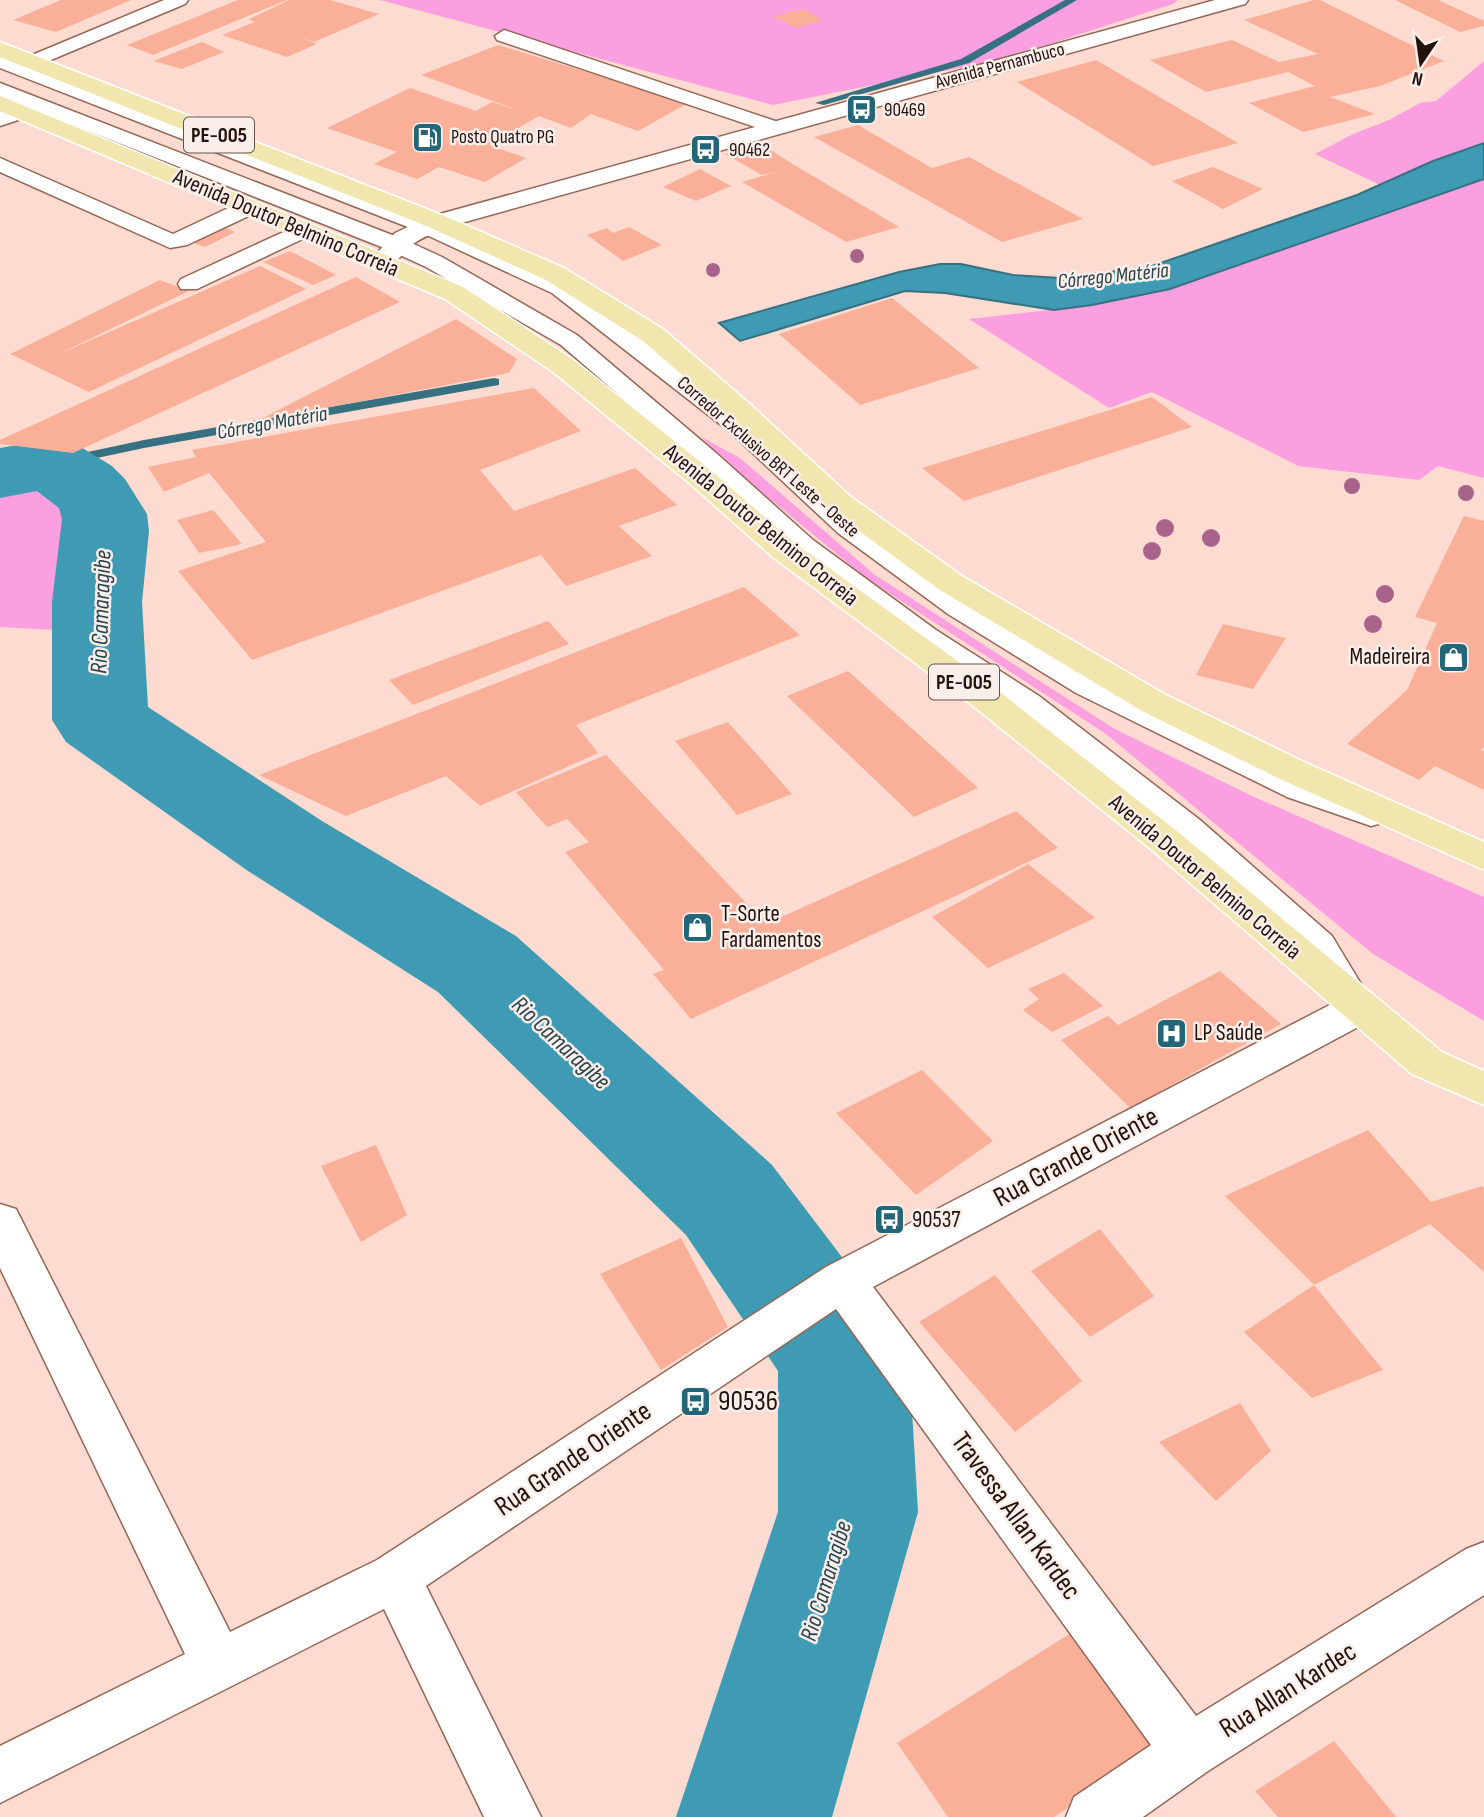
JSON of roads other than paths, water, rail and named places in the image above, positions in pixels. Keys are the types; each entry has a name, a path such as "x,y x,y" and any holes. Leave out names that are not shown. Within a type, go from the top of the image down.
{"main road":[{"name":"PE-005","path":"0,49 555,274 653,335 841,503 951,583 1154,703 1291,770 1484,857"},
{"name":"Avenida Doutor Belmino Correia","path":"0,103 11,116 303,230 389,254"},
{"path":"1359,1008 1427,1063 1484,1119"},
{"path":"1427,1063 1484,1089"}],"street":[{"name":"Avenida Pernambuco","path":"389,254 432,224 1238,0"},
{"name":"Rua Grande Oriente","path":"0,1774 395,1577 828,1290 1359,1008"},
{"path":"0,1222 218,1665"},
{"name":"Travessa Allan Kardec","path":"828,1290 1189,1752"},
{"name":"Rua Allan Kardec","path":"1094,1817 1189,1752 1484,1566"},
{"path":"395,1577 513,1817"}],"lane":[{"path":"32,62 179,0"},
{"path":"504,36 777,128"},
{"path":"0,61 432,224"},
{"name":"Corredor Exclusivo BRT Leste - Oeste","path":"0,89 389,254 434,262 569,340 707,457 803,546 926,636 1028,703 1189,828 1320,945 1359,1008"},
{"path":"0,164 170,241 179,240 249,207"},
{"path":"189,284 303,230"}],"water":[{"path":"1484,143 1484,179 1170,289 1054,310 945,293 905,291 740,341 719,323 899,272 940,264 961,264 1013,275 1061,278 1149,267 1357,195 1433,161"}],"waterway":[{"path":"820,103 965,61 1072,0"},
{"name":"Córrego Matéria","path":"50,464 144,444 494,382"},
{"name":"Rio Camaragibe","path":"0,473 50,464 89,490 104,514 105,531 97,602 100,720 285,846 477,964 729,1200 843,1359 848,1512 754,1817"}],"place":[{"name":"90469","path":"861,110"},
{"name":"Posto Quatro PG","path":"428,137"},
{"name":"90462","path":"706,150"},
{"name":"Madeireira","path":"1453,657"},
{"name":"T-Sorte Fardamentos","path":"698,927"},
{"name":"LP Saúde","path":"1171,1033"},
{"name":"90537","path":"889,1220"},
{"name":"90536","path":"695,1401"}]}
